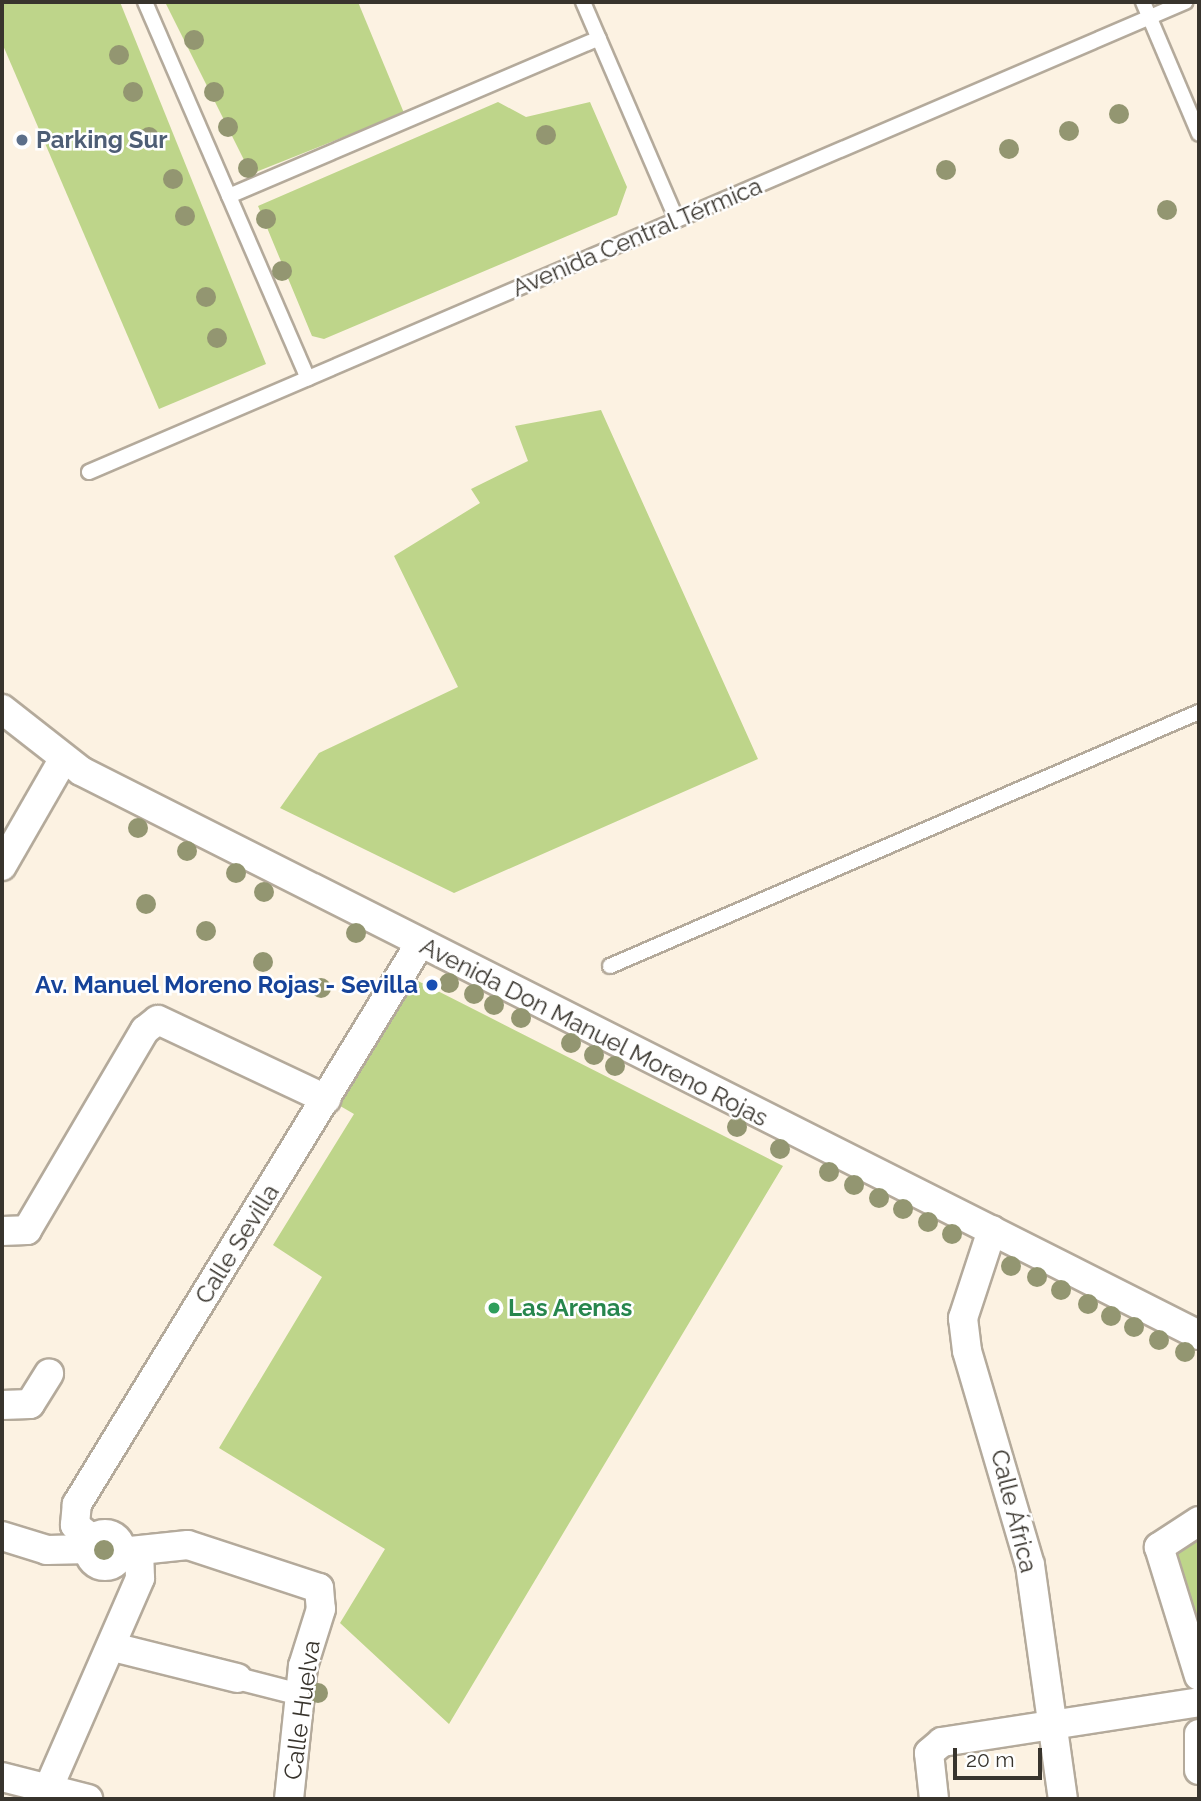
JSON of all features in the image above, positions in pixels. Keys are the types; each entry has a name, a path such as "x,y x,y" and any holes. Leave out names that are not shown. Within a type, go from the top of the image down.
{"street":[{"name":"Avenida Don Manuel Moreno Rojas","path":"2,709 63,760 419,945 1199,1335"},
{"path":"2,866 63,760"},
{"name":"Calle Sevilla","path":"90,1544 75,1524 76,1504 419,945"},
{"path":"14,1230 145,1030 158,1020 326,1099"},
{"name":"Calle África","path":"992,1230 963,1318 967,1351 1030,1565 1063,1799"},
{"path":"2,1405 30,1404 49,1373"},
{"path":"1199,1521 1159,1547 1199,1676"},
{"path":"2,1536 47,1550 90,1544 92,1559 106,1566 130,1552 141,1578 113,1647 48,1789"},
{"name":"Calle Huelva","path":"130,1552 188,1545 312,1584 322,1597 300,1694 289,1799"},
{"path":"113,1647 300,1694"},
{"path":"934,1799 933,1746 1051,1723 1199,1702"},
{"path":"1199,1734 1199,1770"},
{"path":"2,1777 88,1799"}],"lane":[{"path":"145,2 308,379"},
{"path":"583,2 677,220"},
{"path":"1143,2 1199,134"},
{"name":"Avenida Central Térmica","path":"89,472 1185,2"},
{"path":"229,196 598,38"},
{"path":"610,966 1199,712"}],"green space":[{"path":"2,2 120,2 266,364 159,409 2,43"},
{"path":"165,2 358,2 404,113 251,174"},
{"path":"498,102 526,117 590,102 627,187 617,215 324,339 312,336 258,206"},
{"path":"601,410 758,759 454,893 280,808 319,753 458,687 394,556 480,503 471,489 528,461 515,426"},
{"path":"416,980 783,1166 449,1724 340,1623 385,1549 219,1448 322,1277 273,1245 354,1114 335,1103"},
{"path":"1199,1521 1199,1676 1159,1547"}],"place":[{"name":"Parking Sur","path":"22,140"},
{"name":"Av. Manuel Moreno Rojas - Sevilla","path":"432,985"},
{"name":"Las Arenas","path":"494,1308"}]}
